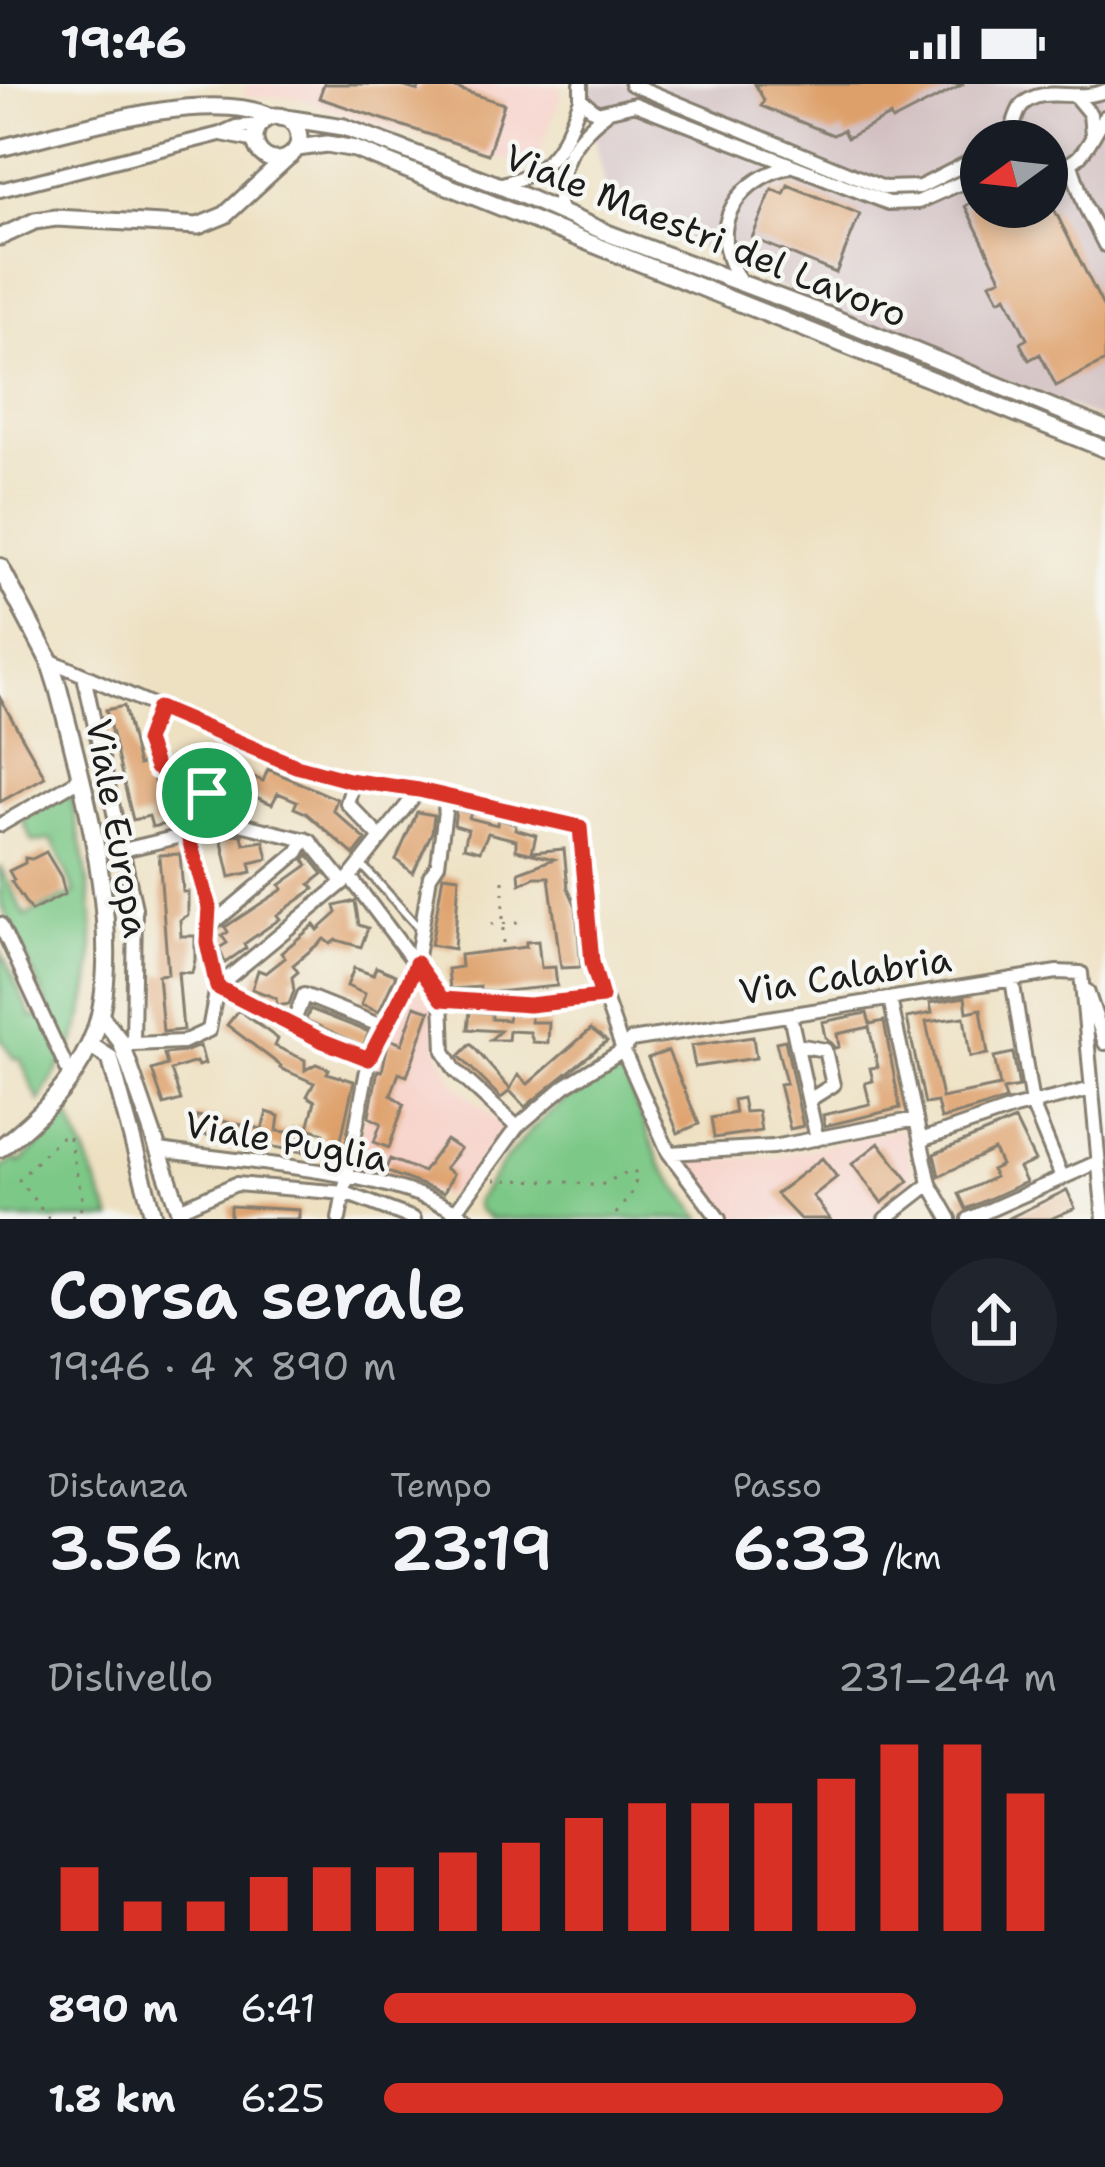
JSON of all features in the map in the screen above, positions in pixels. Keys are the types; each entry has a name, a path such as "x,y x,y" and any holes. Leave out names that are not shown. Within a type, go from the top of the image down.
{"main road":[{"name":"Viale Europa","path":"0,567 49,660 80,778 108,958 100,1015 90,1045 46,1112 0,1148"}],"street":[{"path":"559,213 563,160 575,141 611,110 627,84 884,188 920,188 960,167"},
{"path":"581,91 590,110 634,104 890,203 919,202 960,183"},
{"path":"498,185 543,169 569,127 581,91"},
{"path":"1015,120 1027,91 1075,96 1105,91"},
{"path":"1075,96 1090,114 1092,136"},
{"name":"Viale Maestri del Lavoro","path":"0,148 180,109 246,110 267,125 344,128 1103,427"},
{"path":"1068,165 1081,158 1105,117"},
{"path":"267,125 263,154 272,159 292,153"},
{"path":"0,190 220,134 267,125 296,126 292,153 224,215 198,226 56,218 35,221 0,237"},
{"name":"Viale Maestri del Lavoro","path":"292,153 327,144 355,149 1105,449"},
{"path":"1071,165 1105,245"},
{"path":"743,284 728,264 723,245 732,207 756,180 791,166"},
{"path":"49,660 296,766 580,827 592,962 602,997 669,1153 719,1219"},
{"path":"85,676 135,908 127,1043 181,1214"},
{"path":"158,708 146,741 156,768 207,793 214,827"},
{"path":"0,825 80,778"},
{"path":"348,780 351,811 380,837"},
{"path":"217,987 347,879 419,790"},
{"path":"339,1219 369,1059 416,963 447,796"},
{"path":"123,850 236,823 317,846 442,999 444,1051 454,1070 517,1127"},
{"path":"100,1015 127,1043 183,1042 209,1030 217,987 209,958 209,907 188,836"},
{"path":"209,927 298,852 305,839"},
{"path":"0,924 70,1075"},
{"name":"Via Calabria","path":"454,1214 517,1127 565,1086 632,1040 1057,972 1081,973"},
{"path":"1081,973 1105,1043"},
{"path":"1081,973 1104,1219"},
{"path":"1012,979 1032,1103 1062,1177"},
{"path":"217,987 369,1059"},
{"path":"292,1026 304,995 384,1027"},
{"path":"442,999 529,1005 602,997"},
{"path":"890,998 930,1184 950,1219"},
{"path":"790,1015 817,1139"},
{"path":"90,1045 110,1058 154,1219"},
{"path":"797,1045 825,1050 833,1085 809,1100"},
{"path":"921,1139 1092,1089"},
{"path":"669,1153 773,1148 916,1119"},
{"name":"Viale Puglia","path":"160,1150 348,1176 454,1214"},
{"path":"236,1184 238,1161"},
{"path":"969,1219 1098,1162"},
{"name":"Viale Puglia","path":"181,1214 236,1184 345,1193 414,1219"},
{"path":"885,1219 930,1184"}],"lane":[{"path":"361,863 421,930"}],"path":[{"path":"503,871 503,943"},
{"path":"491,924 518,923"},
{"path":"49,1219 19,1180 68,1134 83,1202 79,1213 67,1219"},
{"path":"494,1180 559,1180 599,1186 632,1170 637,1173 634,1190 612,1219"}],"shaded area":[{"path":"245,84 559,84 562,93 540,154 527,162 490,157 402,128 400,134 298,98 244,96"},
{"path":"584,84 1105,84 1105,421 809,302 608,200"},
{"path":"413,991 421,991 435,1008 436,1043 453,1082 502,1125 465,1184 444,1197 361,1166 357,1157 378,1056"},
{"path":"903,1128 914,1181 872,1219 734,1219 691,1164 694,1160 777,1157"}],"green space":[{"path":"70,793 90,892 93,954 82,1018 70,1052 0,902 0,866 25,916 75,893 52,840 33,842 23,820"},
{"path":"0,949 32,1018 42,1015 63,1060 39,1102 20,1058 14,1059 0,1037"},
{"path":"624,1075 661,1165 702,1219 490,1219 478,1210 476,1202 538,1123 578,1092"},
{"path":"70,1117 112,1219 0,1219 0,1169 16,1159 20,1163"}],"building":[{"path":"324,84 396,84 418,91 421,84 443,84 504,104 488,154 319,98"},
{"path":"755,84 964,84 847,138 843,130 833,135 761,106 764,100"},
{"path":"788,185 860,214 836,273 752,238 772,189 784,194"},
{"path":"976,228 1064,228 1105,310 1105,361 1056,386 1040,354 1029,360 1020,343 1027,339 1006,296 999,300 990,283 1001,278"},
{"path":"0,698 45,777 0,802"},
{"path":"124,706 138,765 143,764 153,778 163,808 185,803 189,819 152,827 149,816 133,820 106,710"},
{"path":"208,757 263,781 268,769 337,799 333,810 366,840 354,855 294,808 297,801 278,793 272,804 246,793 239,811 220,804 224,794 199,778"},
{"path":"456,809 471,813 469,818 497,825 498,819 536,835 532,852 564,849 568,888 576,906 581,967 561,968 549,877 520,884 519,872 554,859 516,850 516,840 488,833 480,851 464,847 468,829 454,825"},
{"path":"417,812 434,815 432,832 413,873 396,860"},
{"path":"242,835 244,844 264,841 268,859 250,863 252,872 230,877 221,838"},
{"path":"46,852 65,894 31,911 9,871 25,863 25,858"},
{"path":"180,854 183,892 188,892 188,915 180,920 181,936 195,936 195,960 192,973 178,972 183,1030 163,1032 158,975 168,974 159,855"},
{"path":"308,855 323,874 310,884 314,889 277,915 280,919 225,963 219,948 227,943 222,936 228,932 225,927 283,889 280,885 308,865 304,860"},
{"path":"443,875 459,877 454,949 431,945"},
{"path":"355,901 359,925 368,928 361,947 336,940 330,944 324,939 293,965 298,972 292,977 289,1004 277,1006 276,998 252,989 258,970 266,973 285,958 281,953 314,925 318,930 337,913 335,906"},
{"path":"538,941 541,968 555,967 557,986 494,992 480,991 480,987 450,989 448,969 461,967 460,955 526,947 526,942"},
{"path":"376,967 396,975 379,1012 361,1005 365,994 347,986 354,968 373,975"},
{"path":"965,997 967,1012 981,1009 988,1054 970,1057 964,1017 926,1022 942,1098 1000,1086 994,1057 1013,1053 1019,1087 1003,1090 1006,1100 941,1119 937,1102 925,1104 907,1018 932,1013 930,1003"},
{"path":"415,1006 430,1011 407,1076 399,1073 391,1095 404,1104 389,1148 374,1142 381,1123 369,1117 370,1110 389,1039 402,1044"},
{"path":"310,1009 369,1032 363,1046 306,1020"},
{"path":"239,1010 278,1039 275,1046 305,1060 305,1070 316,1064 329,1069 327,1073 354,1081 338,1153 321,1148 324,1133 308,1128 315,1101 307,1096 314,1083 280,1068 227,1025"},
{"path":"470,1011 492,1013 492,1019 531,1015 531,1022 549,1022 548,1043 533,1042 530,1032 509,1031 508,1040 490,1040 500,1031 468,1029"},
{"path":"867,1013 870,1024 884,1021 900,1108 825,1126 823,1115 870,1104 865,1083 873,1081 870,1068 878,1067 869,1027 837,1034 839,1047 835,1048 825,1037 822,1022"},
{"path":"591,1029 607,1041 525,1107 510,1091 501,1098 459,1056 471,1044 510,1089 518,1075 528,1084"},
{"path":"753,1037 756,1058 695,1067 691,1046"},
{"path":"785,1040 803,1126 790,1129 779,1084 786,1083 776,1042"},
{"path":"200,1046 205,1064 171,1070 181,1100 164,1105 152,1070 167,1065 164,1054"},
{"path":"668,1051 699,1124 678,1133 648,1058"},
{"path":"742,1098 745,1112 758,1111 761,1131 714,1138 711,1118 735,1113 733,1100"},
{"path":"267,1112 279,1116 277,1131 296,1133 298,1125 307,1126 303,1152 193,1133 197,1116 262,1129"},
{"path":"1015,1120 1035,1161 1019,1168 1026,1182 966,1209 959,1194 995,1177 991,1170 1001,1165 994,1150 939,1176 934,1154"},
{"path":"446,1140 460,1149 445,1168 453,1174 444,1193 385,1171 390,1159 423,1172"},
{"path":"879,1143 909,1181 882,1203 852,1164"},
{"path":"822,1158 837,1177 813,1196 830,1219 800,1219 776,1194"},
{"path":"1067,1190 1075,1208 1050,1219 1007,1219"},
{"path":"230,1206 299,1210 299,1219 230,1219"}],"route":[{"path":"158,708 296,766 580,827 592,962 602,997 529,1005 442,999 416,963 369,1059 292,1026 217,987 207,942 209,907 188,836 214,827 207,793 156,768 146,741 158,708"}]}
